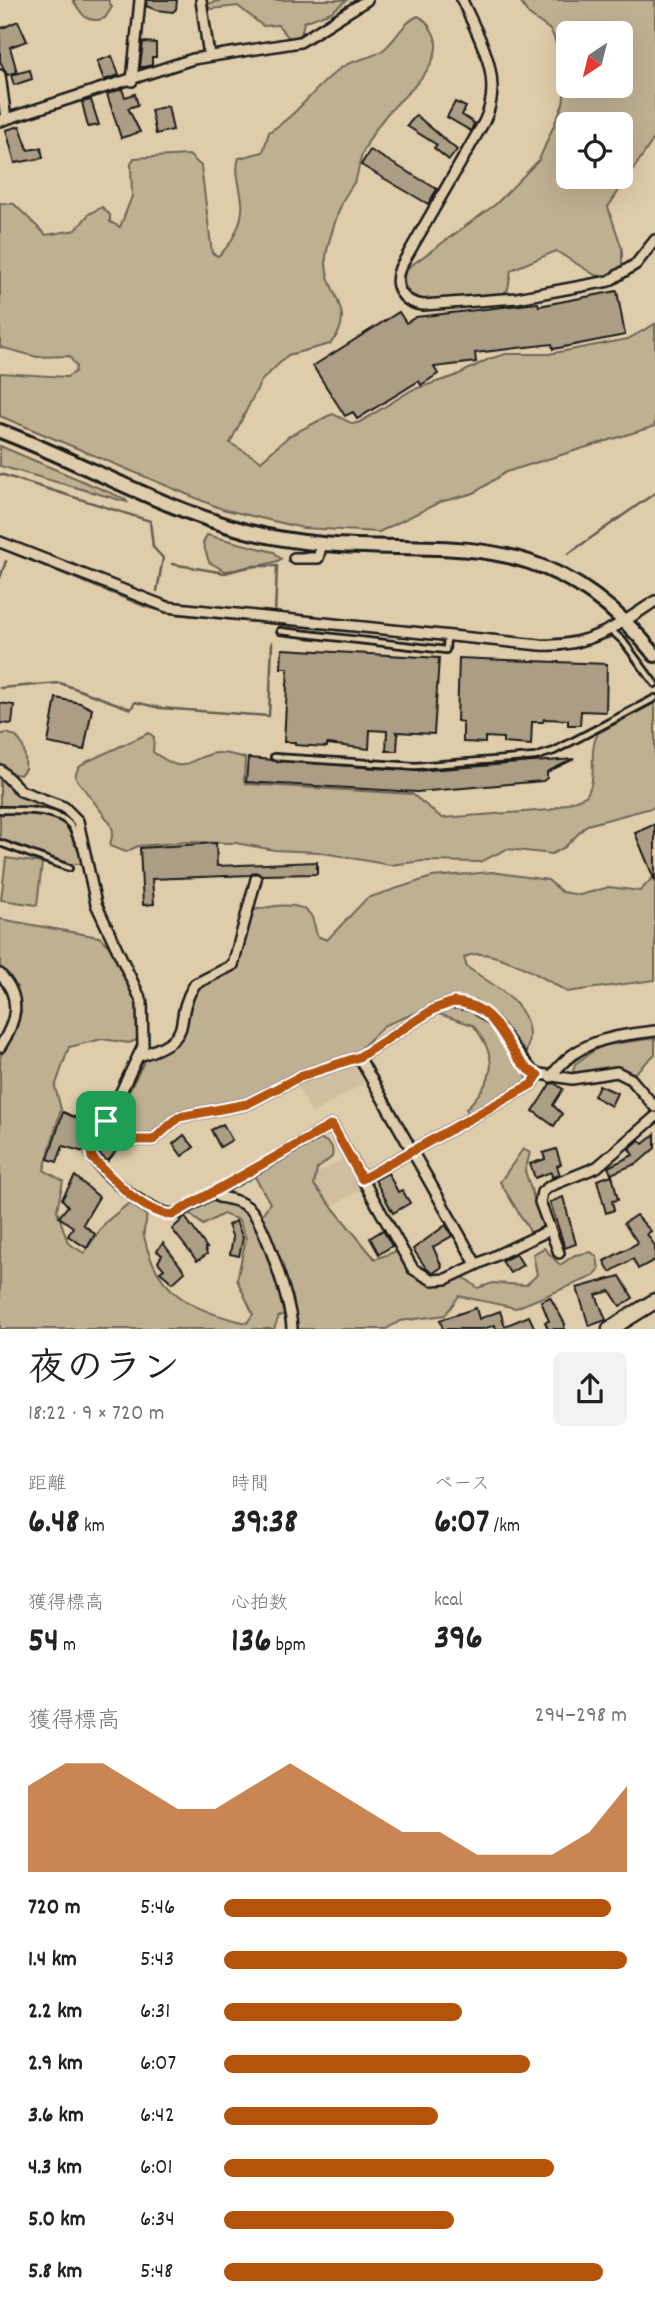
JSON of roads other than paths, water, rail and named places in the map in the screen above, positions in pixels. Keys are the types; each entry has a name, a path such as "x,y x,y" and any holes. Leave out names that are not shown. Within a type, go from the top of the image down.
{"main road":[{"path":"610,1329 655,1301"}],"street":[{"path":"132,81 140,0"},
{"path":"201,0 209,56"},
{"path":"0,75 3,120 209,56 300,42 368,0"},
{"path":"462,0 491,67 492,101 484,122 400,268 397,282 403,296 409,302 424,305 517,298 598,284 628,271 655,240"},
{"path":"0,431 217,522 273,537 322,544 474,549 517,557 577,583 626,621 655,655"},
{"path":"0,542 167,607 447,638 551,646 612,631 655,601"},
{"path":"294,558 317,558 322,544"},
{"path":"0,770 21,791 72,813 82,829 96,904 142,1002 145,1031 139,1056 91,1150 92,1158 135,1198 160,1212 172,1215 332,1125 418,1275 439,1280 550,1230"},
{"path":"139,1056 177,1040 183,1031 195,984 233,965 256,878"},
{"path":"0,974 12,990 16,1012 10,1032 0,1047"},
{"path":"106,1121 133,1140 146,1142 179,1117 247,1104 301,1076 359,1057 434,1009 453,1002 463,1003 493,1021 528,1068 538,1075 577,1079 617,1072 631,1079 655,1107"},
{"path":"551,1077 556,1069 598,1039 655,1031"},
{"path":"359,1057 477,1264"},
{"path":"362,1179 532,1084 538,1075"},
{"path":"559,1253 540,1202 545,1188 597,1167 655,1117"},
{"path":"216,1191 219,1197 240,1202 255,1215 286,1289 292,1329"}],"lane":[{"path":"280,631 446,650 447,638"},
{"path":"612,631 655,684"},
{"path":"274,757 415,766 535,757 554,751 655,698"},
{"path":"0,810 24,810 63,819 72,828 80,846 85,846"},
{"path":"0,843 69,868"}],"waterway":[{"path":"0,474 150,521 153,547 163,558 157,591"},
{"path":"568,554 655,493"},
{"path":"0,548 147,607 175,614 539,650 577,648 611,637"},
{"path":"0,578 6,561"},
{"path":"172,564 225,573 251,566 277,566 275,614"},
{"path":"0,688 60,683 131,709 135,702 160,708 269,716 272,642"}]}
